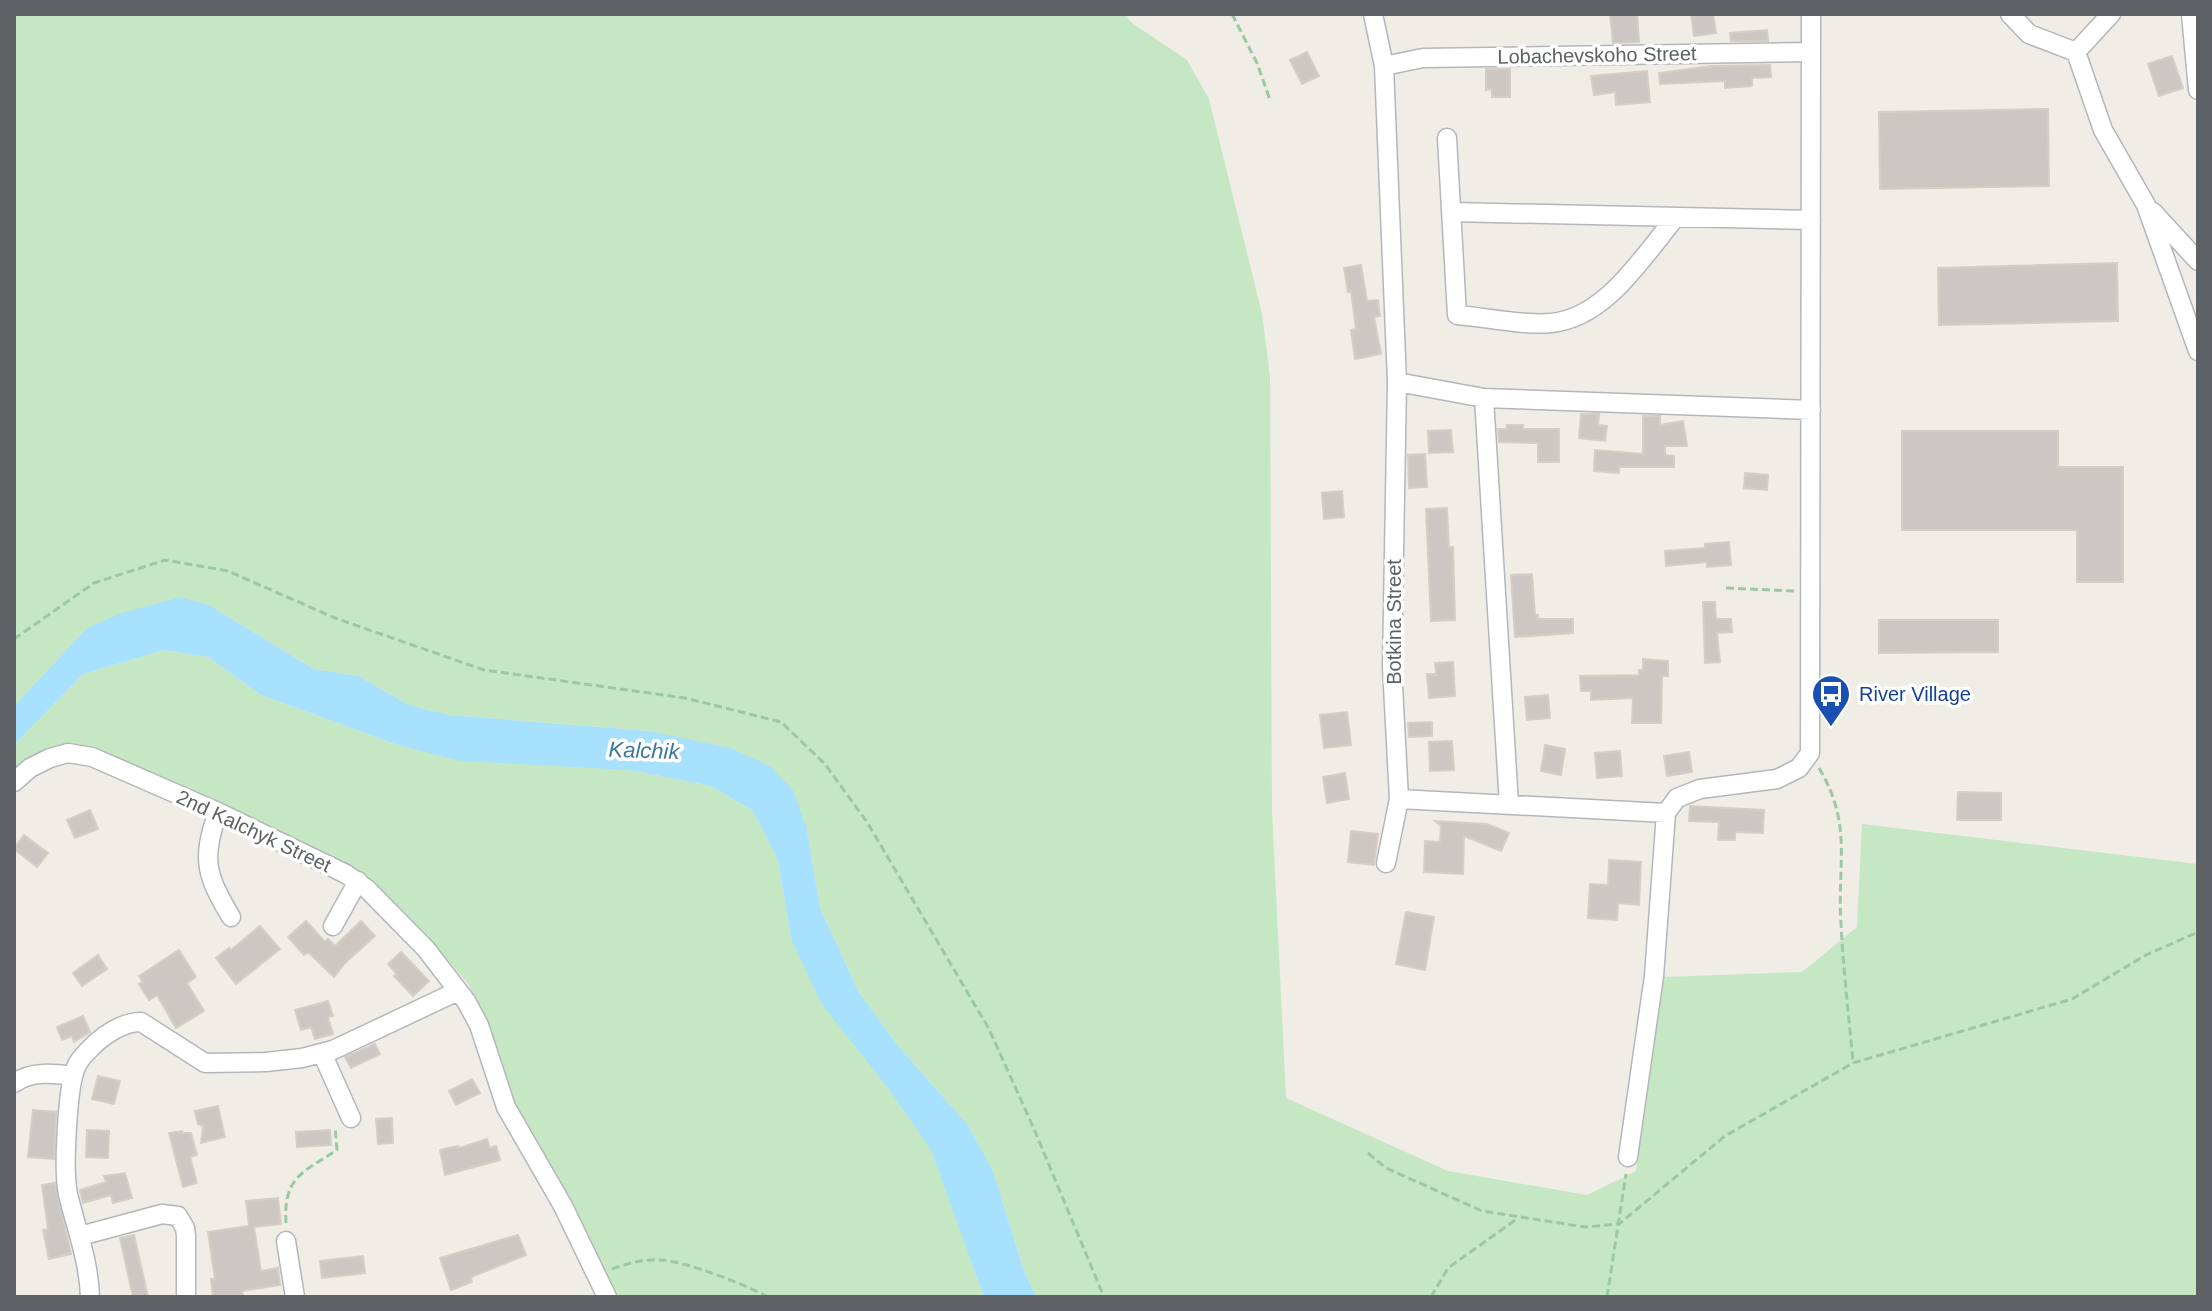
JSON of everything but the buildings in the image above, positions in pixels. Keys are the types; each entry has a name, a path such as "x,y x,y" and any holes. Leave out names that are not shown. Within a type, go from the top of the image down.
{"street":[{"name":"Botkina Street","path":"1373,14 1384,66 1397,382 1392,667 1399,799 1386,863"},
{"path":"1628,1157 1654,976 1666,813 1677,798 1700,789 1777,779 1799,768 1810,753 1811,14"},
{"path":"2010,14 2029,34 2076,52 2103,130 2146,205 2198,351"},
{"path":"2076,52 2117,14"},
{"path":"2191,14 2198,90"},
{"name":"Lobachevskoho Street","path":"1384,66 1423,58 1811,52"},
{"path":"1447,138 1457,315 1549,324 1577,318 1604,302 1676,217"},
{"path":"2146,205 2198,261"},
{"path":"1452,212 1811,220"},
{"path":"1397,382 1484,398 1811,410"},
{"path":"1484,398 1509,805"},
{"name":"2nd Kalchyk Street","path":"14,782 30,768 50,758 80,753 218,812 358,881 426,949 479,1025 506,1107 563,1206 607,1297"},
{"path":"1399,799 1666,813"},
{"path":"218,812 208,844 208,868 211,882 231,917"},
{"path":"333,926 358,881"},
{"path":"90,1297 80,1236 67,1191 65,1163 73,1076 79,1061 99,1041 119,1027 137,1022 159,1032 190,1056 211,1064 266,1062 322,1053 458,991"},
{"path":"322,1053 351,1118"},
{"path":"14,1083 31,1075 53,1073 73,1076"},
{"path":"80,1236 162,1214 178,1216 186,1236 186,1297"},
{"path":"286,1241 295,1297"}],"path":[{"path":"1232,14 1257,63 1270,100"},
{"path":"14,639 94,583 165,560 228,571 335,618 484,670 685,698 781,722 825,764 867,822 989,1029 1104,1297"},
{"path":"1726,588 1810,591"},
{"path":"1810,753 1838,807 1843,857 1840,905 1842,942 1853,1063"},
{"path":"1368,1153 1386,1168 1482,1211 1585,1227 1619,1224 1725,1136 1853,1063 2072,999 2146,955 2198,932"},
{"path":"286,1241 285,1216 295,1179 305,1168 337,1150 335,1124 351,1118"},
{"path":"1607,1297 1628,1157"},
{"path":"1431,1297 1448,1268 1518,1218"},
{"path":"596,1275 629,1262 666,1260 744,1284 768,1297"}],"green space":[{"path":"14,14 1125,14 1132,23 1187,60 1209,99 1262,314 1270,376 1272,811 1286,1098 1448,1171 1587,1195 1636,1171 1664,977 1802,972 1857,927 1862,824 2198,864 2198,1297 1036,1297 1023,1268 993,1171 968,1125 898,1046 858,991 820,908 807,830 649,731 450,715 409,705 358,676 314,669 209,605 86,629 14,706"},
{"path":"164,650 208,657 261,695 398,745 630,770 711,786 753,811 778,860 791,939 932,1150 984,1297 616,1297 522,1120 487,1023 469,985 448,960 362,876 100,750 77,747 14,773 14,745 83,674"}],"water":[{"name":"Kalchik","path":"181,597 209,605 314,669 358,676 409,705 450,715 649,731 730,748 770,766 793,790 807,830 820,908 858,991 898,1046 968,1125 993,1171 1023,1268 1036,1297 984,1297 931,1150 888,1088 821,1003 791,939 778,860 753,811 711,786 630,770 461,761 398,745 261,695 208,657 164,650 83,674 14,745 14,706 86,629 118,614"}],"place":[{"name":"River Village","path":"1831,728"}]}
